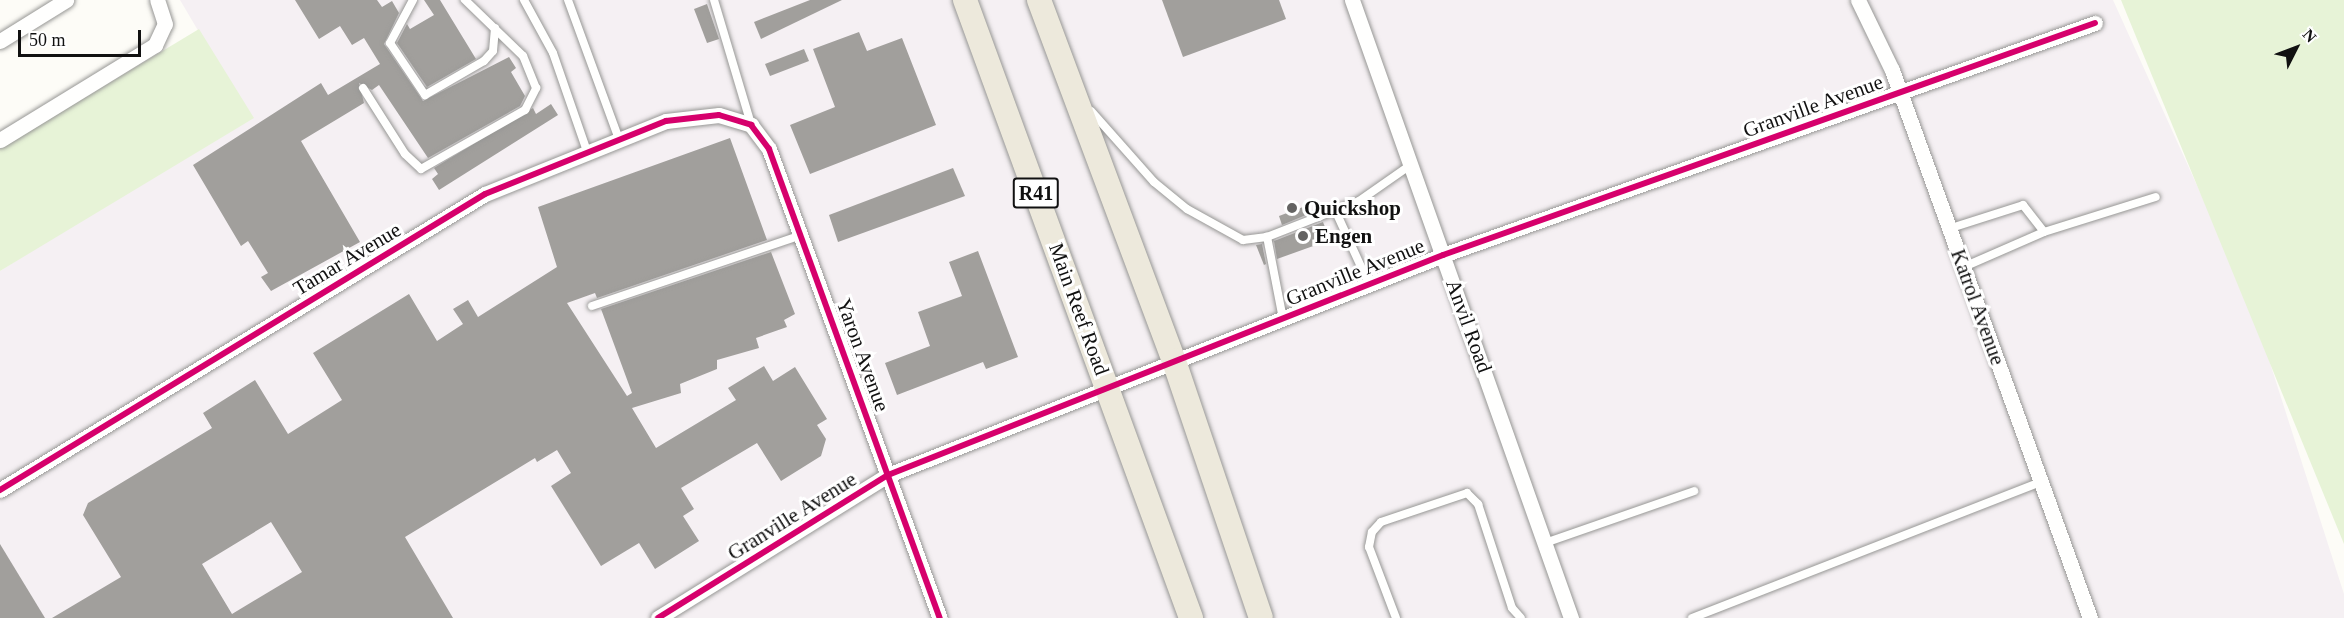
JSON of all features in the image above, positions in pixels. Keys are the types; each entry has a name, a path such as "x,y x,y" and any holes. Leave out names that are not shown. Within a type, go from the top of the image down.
{"main road":[{"name":"Main Reef Road","path":"965,0 1191,618"},
{"path":"1039,0 1174,361 1261,618"}],"street":[{"path":"0,41 66,0"},
{"path":"0,140 155,45 165,24 157,0"},
{"name":"Anvil Road","path":"1352,0 1571,618"},
{"name":"Katrol Avenue","path":"1858,0 1900,92 1948,229 1965,266 2090,618"},
{"name":"Granville Avenue","path":"658,618 888,475 1107,385 1283,319 1443,255 2095,23"},
{"name":"Tamar Avenue","path":"0,489 485,194 587,151 681,117 735,118"},
{"name":"Yaron Avenue","path":"735,118 751,125 769,148 940,618"}],"lane":[{"path":"413,0 390,43 425,95 484,61 493,51 495,28"},
{"path":"363,88 411,163 429,168 533,101 535,80 523,56 465,0"},
{"path":"524,0 553,53 587,151"},
{"path":"568,0 619,139"},
{"path":"714,0 751,125"},
{"path":"1069,84 1170,196 1234,237 1267,237 1336,212 1412,164"},
{"path":"1965,266 2044,232 2156,197"},
{"path":"1948,229 2023,204 2044,232"},
{"path":"1336,212 1369,284"},
{"path":"592,306 802,235"},
{"path":"1267,237 1283,319"},
{"path":"1692,618 2041,482"},
{"path":"1545,543 1694,492"},
{"path":"1396,618 1369,547 1372,532 1381,522 1467,493 1478,504 1512,608 1521,618"}],"shaded area":[{"path":"180,0 2113,0 2252,307 2344,594 2344,618 0,618 0,271 248,115"}],"green space":[{"path":"2121,0 2344,0 2344,544"},
{"path":"199,29 254,118 0,271 0,149"}],"building":[{"path":"295,0 377,0 382,7 392,1 399,13 384,44 423,101 509,57 516,68 511,72 525,96 520,106 428,158 379,85 372,90 359,83 364,103 301,141 360,242 271,291 261,277 268,273 248,241 241,246 193,165 321,83 328,95 380,64 364,38 352,45 340,26 319,39"},
{"path":"424,0 440,0 476,59 427,87 397,43 407,24 410,29 434,15"},
{"path":"810,0 842,0 761,39 754,22"},
{"path":"1162,0 1279,0 1286,19 1183,57"},
{"path":"707,4 719,39 707,43 694,9"},
{"path":"859,32 867,51 902,38 936,125 810,174 790,125 835,107 813,49"},
{"path":"804,49 809,61 770,76 765,64"},
{"path":"551,104 558,115 439,190 432,179 438,174 434,168 533,108 536,114"},
{"path":"730,138 767,240 597,298 595,293 567,303 627,396 632,393 601,309 771,252 795,314 784,320 787,327 756,338 759,348 717,360 717,369 680,384 681,393 632,408 656,448 736,400 728,388 764,366 773,381 795,367 827,419 817,425 826,439 821,456 781,481 757,443 681,488 694,509 683,516 699,541 655,569 639,543 601,566 551,486 571,473 557,450 537,462 535,458 405,537 453,618 52,618 121,577 83,515 88,503 212,428 203,413 255,380 288,434 342,400 313,353 409,294 437,341 463,324 453,309 468,300 478,317 557,267 538,207","holes":["271,522 302,572 232,614 202,564"]},
{"path":"953,168 965,196 838,242 829,215"},
{"path":"1303,207 1306,215 1282,225 1279,216"},
{"path":"1323,222 1330,240 1277,259 1274,241"},
{"path":"1262,244 1266,264 1264,265 1256,245"},
{"path":"978,251 1018,357 986,369 983,362 897,395 885,363 930,346 918,312 962,296 949,262"},
{"path":"0,544 45,618 0,618"}],"cycle path":[{"path":"658,618 888,475 1443,255 2095,23"},
{"path":"0,490 485,194 666,121 719,115 751,125 769,149 940,618"}],"place":[{"name":"Quickshop","path":"1292,208"},
{"name":"Engen","path":"1303,236"}]}
